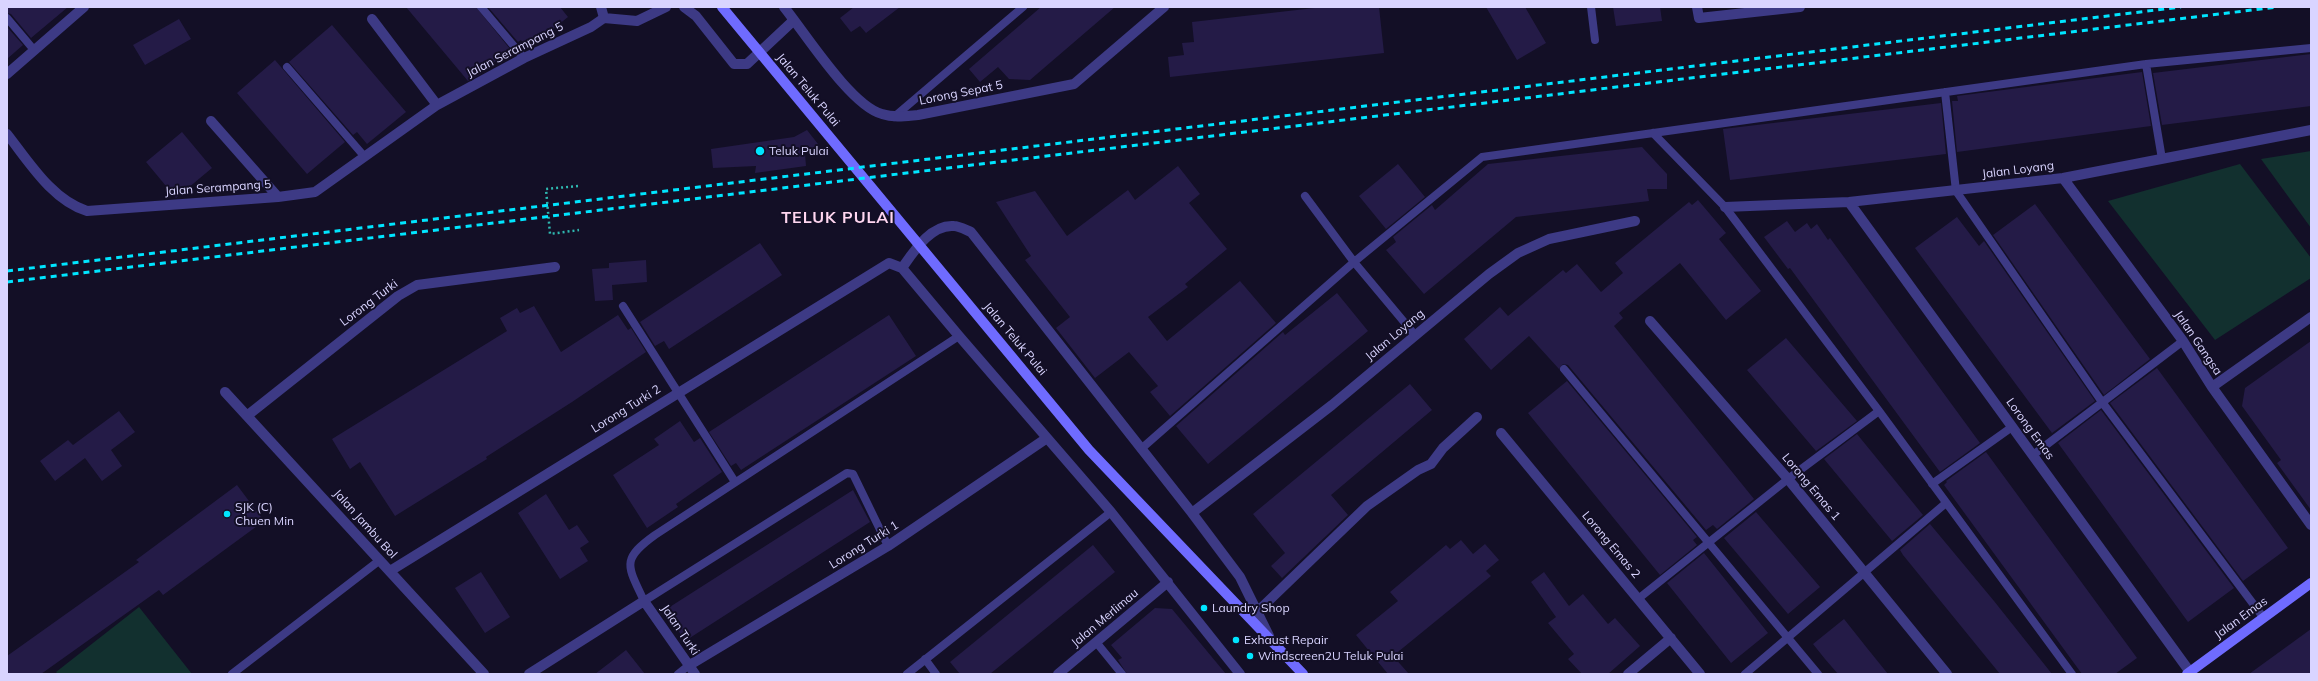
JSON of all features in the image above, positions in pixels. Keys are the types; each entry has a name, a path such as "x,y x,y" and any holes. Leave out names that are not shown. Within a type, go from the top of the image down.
{"main road":[{"name":"Jalan Teluk Pulai","path":"722,7 1089,450 1303,674"},
{"name":"Jalan Emas","path":"2188,673 2311,583"}],"street":[{"path":"7,74 84,7"},
{"path":"601,7 604,18 637,21 666,7"},
{"path":"684,7 696,16 734,64 748,64 794,20"},
{"name":"Lorong Sepat 5","path":"784,7 854,96 880,114 894,117 918,115 1074,84 1164,7"},
{"path":"1697,7 1698,18 1800,7"},
{"name":"Jalan Serampang 5","path":"7,134 52,190 74,208 87,212 278,198 315,192 437,105 524,58 591,28 604,18"},
{"path":"372,19 437,105"},
{"path":"211,121 278,198"},
{"name":"Jalan Loyang","path":"1725,206 1849,202 2062,178 2311,130"},
{"name":"Jalan Gangsa","path":"2062,178 2183,341 2212,387 2311,525"},
{"name":"Lorong Emas","path":"1849,202 2188,673"},
{"name":"Jalan Loyang","path":"1192,513 1332,405 1489,274 1518,253 1549,239 1635,221"},
{"path":"1240,674 1111,512 902,268 912,252 938,227 955,225 971,232 1192,513 1240,577 1271,642"},
{"name":"Lorong Turki 2","path":"390,571 876,269 889,263 902,268"},
{"name":"Lorong Turki","path":"248,415 398,296 417,285 556,267"},
{"path":"2212,387 2311,317"},
{"name":"Lorong Emas 1","path":"1650,321 1788,479 1947,674"},
{"name":"Jalan Jambu Bol","path":"225,392 248,415 484,674"},
{"path":"1257,612 1367,506 1418,470 1431,464 1443,448 1477,417"},
{"name":"Lorong Emas 2","path":"1501,434 1700,674"},
{"name":"Lorong Turki 1","path":"691,670 888,546 1047,438"},
{"name":"Jalan Merlimau","path":"1058,674 1168,582"},
{"path":"529,674 644,601"},
{"name":"Jalan Turki","path":"644,601 691,670"},
{"path":"1628,674 1671,638"}],"lane":[{"path":"481,7 524,58"},
{"path":"894,117 1023,7"},
{"path":"1591,7 1595,40"},
{"path":"7,18 34,50"},
{"path":"1141,448 1354,262 1482,157 2146,64 2311,48"},
{"path":"2146,64 2162,159"},
{"path":"287,67 364,156"},
{"path":"1945,92 1956,191 2102,402 2263,617"},
{"path":"1653,133 1725,206 1879,411 2072,674"},
{"path":"1305,196 1354,262 1415,335"},
{"path":"623,306 735,482"},
{"path":"888,546 853,474 847,473 644,601 629,569 630,559 640,546 735,482 959,336"},
{"path":"2032,455 2183,341"},
{"path":"1564,369 1708,543 1789,637 1818,674"},
{"path":"1638,599 1788,479 1879,411"},
{"path":"1932,484 2012,427"},
{"path":"1745,674 1865,574 1946,503"},
{"path":"907,674 1111,512"},
{"path":"232,674 380,560"},
{"path":"1096,642 1122,674"},
{"path":"925,660 936,674"},
{"path":"678,674 691,670"}],"path":[{"path":"578,186 546,189 550,234 579,230"}],"green space":[{"path":"2311,151 2311,228 2261,159"},
{"path":"2240,164 2311,258 2311,278 2215,340 2108,201"},
{"path":"139,607 192,674 58,674 56,672"}],"building":[{"path":"7,7 68,7 31,38 11,14 7,13"},
{"path":"406,7 476,7 510,49 479,75 468,81"},
{"path":"488,7 560,7 568,17 528,49 521,40 518,42"},
{"path":"854,7 900,7 866,33 860,26 851,32 840,18"},
{"path":"1041,7 1115,7 1030,80 1009,79 998,67 980,82 969,69"},
{"path":"1323,7 1379,7 1384,53 1170,77 1168,57 1184,55 1182,43 1194,42 1192,22"},
{"path":"1486,7 1525,7 1546,43 1517,60"},
{"path":"1613,7 1660,7 1662,21 1616,26"},
{"path":"179,19 191,39 145,65 133,45"},
{"path":"332,25 406,112 367,144 357,132 353,135 289,62"},
{"path":"7,27 23,45 7,59"},
{"path":"2311,54 2311,106 2162,125 2153,73"},
{"path":"275,60 345,142 307,174 237,93"},
{"path":"2142,72 2151,126 1957,152 1952,101 1958,101 1957,96"},
{"path":"1941,103 1946,154 1730,180 1723,129"},
{"name":"Teluk Pulai","path":"807,130 818,144 805,154 806,166 755,173 756,166 713,168 711,149 794,137"},
{"path":"182,132 212,168 176,198 146,162"},
{"path":"1642,147 1667,174 1667,189 1647,189 1649,201 1516,217 1424,294 1386,250 1396,242 1393,237 1432,205 1435,210 1488,164"},
{"path":"1398,164 1425,197 1386,229 1359,196"},
{"path":"1178,166 1200,194 1189,203 1227,249 1185,284 1188,287 1148,317 1167,341 1240,281 1276,323 1170,416 1150,392 1158,386 1129,352 1095,378 1056,328 1070,317 1025,260 1031,256 996,202 1035,191 1067,236 1128,190 1135,200"},
{"path":"1698,200 1726,233 1719,239 1761,291 1726,320 1680,263 1619,313 1623,318 1614,326 1754,499 1717,529 1713,525 1706,530 1568,365 1563,364 1559,369 1529,336 1491,370 1464,339 1500,307 1508,316 1563,270 1566,273 1577,264 1601,292 1623,273 1615,263 1689,202 1692,205"},
{"path":"2035,204 2150,359 2104,395 1993,235"},
{"path":"1957,217 1979,246 1984,241 2095,401 2052,433 1915,248"},
{"path":"1787,221 1795,232 1807,223 1811,229 1817,224 1828,240 1830,238 1980,443 1940,472 1790,268 1788,269 1764,237"},
{"path":"760,243 782,275 669,349 664,341 655,346 640,322"},
{"path":"646,260 647,282 612,285 613,300 595,301 592,269 609,268 609,263"},
{"path":"1337,293 1368,331 1208,464 1176,426 1283,332 1285,335"},
{"path":"534,306 561,352 618,315 628,330 631,328 646,352 572,402 486,457 487,459 395,516 360,462 350,469 332,439 507,331 500,318 517,308 520,313"},
{"path":"889,315 916,356 741,470 736,463 731,466 709,432"},
{"path":"1786,338 1857,421 1816,451 1747,370"},
{"path":"2311,341 2311,510 2277,463 2281,460 2242,406 2245,388"},
{"path":"2157,368 2288,548 2243,581 2110,403"},
{"path":"1567,381 1697,537 1693,540 1697,545 1660,575 1528,413"},
{"path":"1410,384 1432,410 1331,495 1348,515 1282,578 1271,566 1285,553 1253,514"},
{"path":"2101,410 2234,588 2188,622 2058,443"},
{"path":"119,411 135,432 111,450 122,466 102,481 85,458 55,481 40,461 68,440 73,445"},
{"path":"680,421 694,442 700,438 722,472 676,504 678,507 647,528 613,475 659,445 654,439"},
{"path":"1857,434 1923,515 1892,541 1824,459"},
{"path":"1986,452 2137,658 2115,674 2082,674 1944,485 1947,482 1946,481"},
{"path":"237,485 264,521 163,595 159,590 41,674 7,674 7,656 139,562 136,560"},
{"path":"853,490 870,522 685,641 665,610"},
{"path":"546,494 569,530 577,525 589,542 580,548 588,561 560,579 518,513"},
{"path":"1756,512 1820,587 1788,614 1724,538"},
{"path":"1930,524 2052,674 2000,674 1903,555 1900,550"},
{"path":"1461,540 1473,554 1485,544 1499,560 1486,571 1491,576 1393,656 1409,674 1388,674 1356,635 1398,601 1390,592 1446,545 1450,549"},
{"path":"1093,545 1115,572 990,674 960,674 950,662"},
{"path":"1704,553 1768,633 1731,663 1667,583"},
{"path":"481,572 510,617 485,633 455,588"},
{"path":"1544,572 1569,606 1583,594 1608,624 1615,618 1640,646 1608,674 1582,674 1568,659 1574,654 1548,623 1556,617 1531,582"},
{"path":"1155,608 1172,609 1226,674 1127,674 1118,660 1122,658 1111,645"},
{"path":"1844,619 1888,674 1838,674 1813,644"},
{"path":"2311,629 2311,674 2249,674 2289,645"},
{"path":"626,650 645,674 595,674 612,661"}],"railway":[{"path":"7,271 2181,7"},
{"path":"7,282 2277,7"}],"place":[{"name":"Teluk Pulai","path":"760,151"},
{"name":"SJK (C) Chuen Min","path":"227,514"},
{"name":"Laundry Shop","path":"1204,608"},
{"name":"Exhaust Repair","path":"1236,640"},
{"name":"Windscreen2U Teluk Pulai","path":"1250,656"}],"district":[{"name":"TELUK PULAI","path":"838,218"}]}
